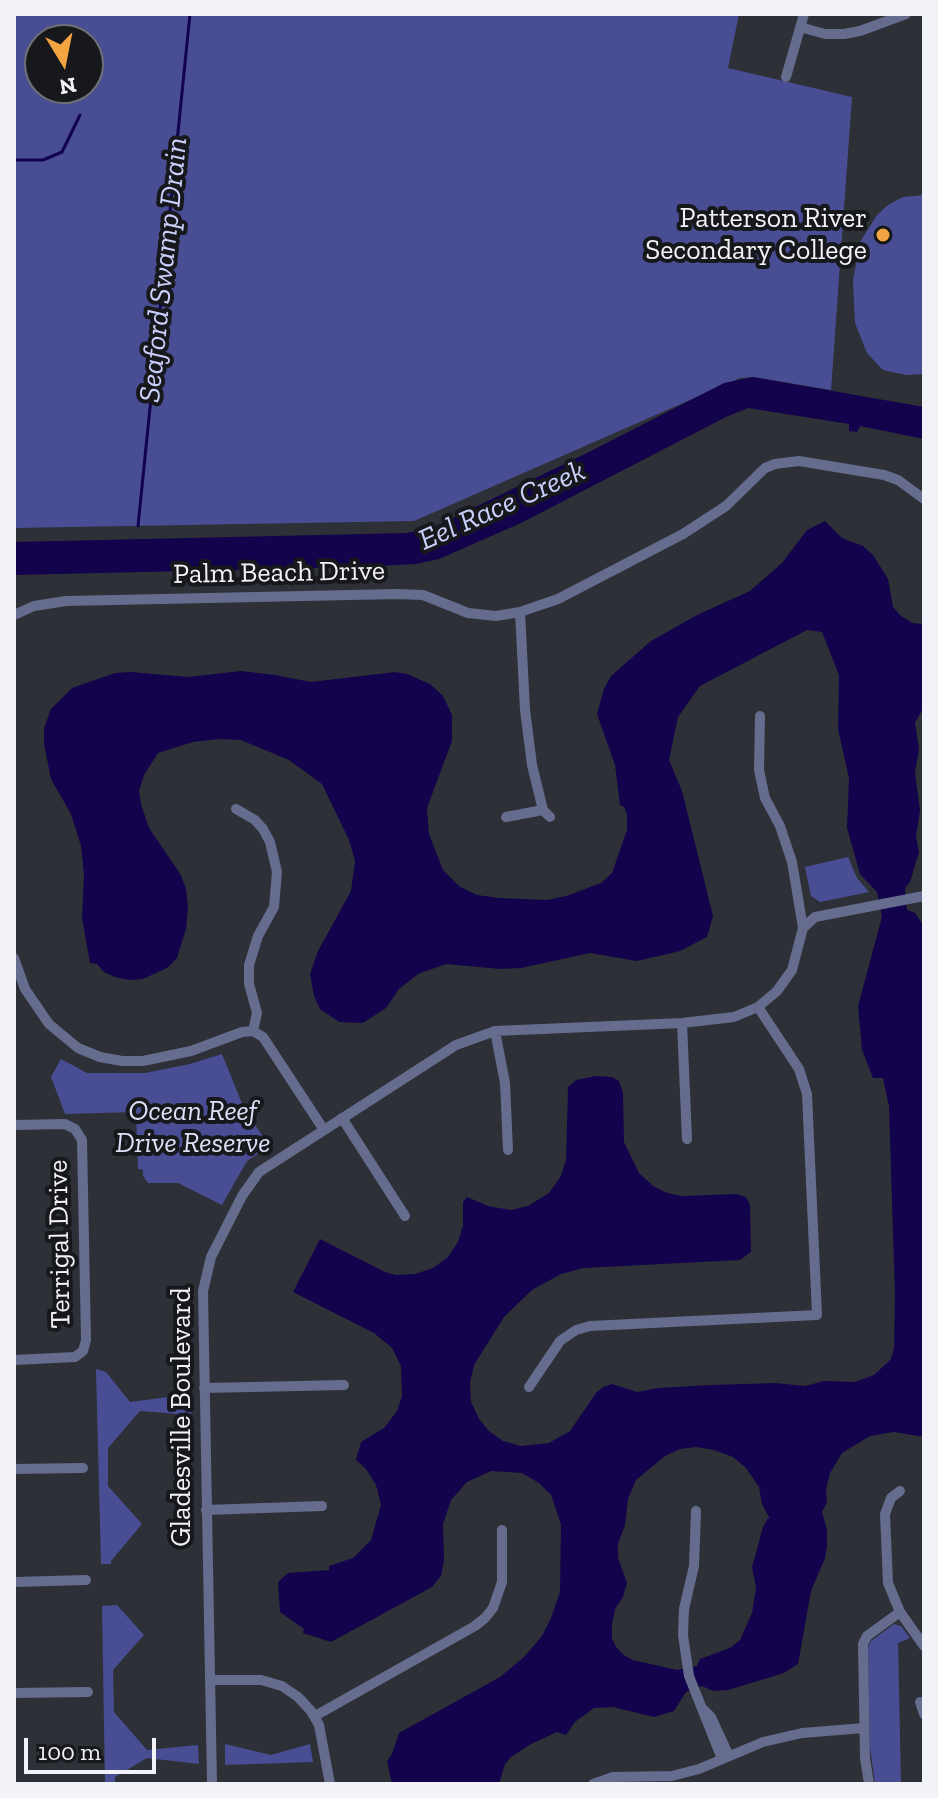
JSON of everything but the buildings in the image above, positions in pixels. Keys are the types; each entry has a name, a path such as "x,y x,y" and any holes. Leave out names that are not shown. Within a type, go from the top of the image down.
{"street":[{"path":"786,77 804,14"},
{"path":"800,27 825,34 844,34 906,14"},
{"name":"Palm Beach Drive","path":"14,615 54,601 398,594 423,595 480,615 520,612 558,599 683,534 726,506 752,479 775,464 799,461 884,475 898,480 924,499"},
{"path":"506,817 546,814 532,765 525,710 520,612"},
{"path":"760,716 759,770 765,798 780,826 792,862 803,928"},
{"path":"236,809 255,820 263,829 270,842 277,872 274,907 258,936 249,965 249,984 257,1013 253,1031"},
{"path":"803,928 815,917 924,896"},
{"name":"Gladesville Boulevard","path":"212,1784 203,1291 211,1257 242,1196 259,1172 456,1045 495,1031 682,1023 734,1017 758,1007 777,991 792,970 803,928"},
{"path":"14,958 25,989 49,1024 78,1048 100,1057 122,1061 166,1057 253,1031 271,1047 324,1130"},
{"path":"529,1387 560,1341 576,1330 590,1326 817,1315 807,1094 799,1069 758,1007"},
{"path":"682,1023 687,1139"},
{"path":"495,1031 505,1083 508,1150"},
{"path":"342,1118 405,1216"},
{"name":"Terrigal Drive","path":"14,1125 65,1124 75,1129 82,1140 86,1340 83,1351 75,1357 14,1360"},
{"path":"204,1388 344,1385"},
{"path":"14,1469 83,1468"},
{"path":"900,1491 888,1503 885,1523 888,1583 900,1612 924,1646"},
{"path":"206,1510 322,1506"},
{"path":"696,1511 695,1557 684,1609 683,1635 687,1667 694,1689 703,1709 711,1717 725,1757"},
{"path":"315,1716 485,1618 493,1608 502,1582 502,1530"},
{"path":"14,1582 86,1580"},
{"path":"869,1784 864,1728 863,1644 867,1636 900,1612"},
{"path":"210,1680 255,1679 275,1684 298,1697 315,1716 322,1734 330,1784"},
{"path":"14,1693 88,1692"},
{"path":"920,1702 924,1714"},
{"path":"593,1784 613,1777 672,1776 699,1769 763,1742 802,1733 864,1728"}],"green space":[{"path":"14,14 739,14 728,68 852,97 831,390 753,377 740,378 414,521 14,528"},
{"path":"924,195 924,374 906,375 883,370 867,353 855,323 853,281 860,242 877,215 903,197"},
{"path":"848,857 857,878 869,892 820,902 811,896 805,867"},
{"name":"Ocean Reef Drive Reserve","path":"222,1054 243,1106 269,1146 247,1161 222,1205 178,1183 148,1183 143,1170 138,1169 136,1112 65,1114 51,1077 61,1059 87,1073 145,1073"},
{"path":"96,1369 106,1372 130,1402 191,1394 191,1415 140,1411 108,1448 108,1486 142,1524 111,1564 101,1564"},
{"path":"117,1605 144,1635 113,1670 114,1712 147,1750 198,1745 199,1764 147,1758 115,1777 115,1784 105,1784 102,1606"},
{"path":"894,1624 901,1626 910,1638 898,1643 901,1784 875,1784 870,1747 868,1648 871,1641"},
{"path":"225,1744 271,1755 310,1744 313,1762 225,1765"}],"water":[{"name":"Eel Race Creek","path":"753,377 924,407 924,439 860,426 857,432 849,431 849,424 748,408 521,523 439,559 416,564 361,567 14,575 14,542 406,533 430,529 724,383"},
{"path":"825,521 842,538 863,546 873,555 888,579 893,607 912,623 924,624 924,707 915,723 919,749 915,773 920,810 916,836 919,852 910,882 905,888 907,910 915,913 924,926 924,1437 894,1432 870,1436 842,1453 830,1473 827,1502 822,1512 827,1530 825,1558 811,1591 798,1664 784,1673 728,1690 713,1691 702,1686 686,1692 674,1711 654,1717 613,1707 594,1708 575,1722 566,1735 557,1732 511,1757 505,1764 499,1784 392,1784 387,1761 399,1733 500,1677 524,1657 542,1636 560,1592 561,1524 551,1495 539,1483 522,1473 491,1471 467,1482 451,1500 443,1524 444,1561 441,1576 432,1587 331,1642 303,1633 304,1629 280,1612 278,1582 288,1573 329,1570 329,1566 353,1558 371,1540 381,1505 376,1485 356,1460 361,1442 384,1428 397,1411 402,1396 401,1366 392,1348 374,1333 293,1292 320,1239 396,1275 415,1274 433,1268 448,1257 458,1242 463,1226 463,1202 467,1197 488,1206 511,1210 528,1206 549,1193 561,1176 566,1160 568,1087 576,1080 612,1077 619,1081 623,1093 624,1142 639,1173 653,1186 667,1193 682,1196 737,1194 746,1197 750,1205 751,1252 740,1260 584,1268 561,1274 532,1290 504,1317 474,1365 470,1382 471,1402 489,1431 503,1441 521,1446 549,1443 570,1431 596,1393 612,1384 637,1392 711,1385 775,1383 805,1386 824,1381 855,1382 874,1375 891,1359 895,1295 889,1106 883,1078 873,1078 862,1050 858,1006 882,917 877,892 860,874 847,828 849,778 838,729 839,675 822,632 807,630 700,686 678,717 669,760 682,791 713,916 707,937 680,951 637,961 590,953 521,968 446,964 418,974 399,989 386,1008 363,1023 339,1022 320,1009 310,974 318,951 351,891 355,861 349,840 322,784 289,760 241,740 193,742 158,753 144,775 139,791 141,804 149,828 181,875 188,907 186,929 177,958 167,968 143,979 129,980 115,977 97,964 90,963 82,918 84,874 81,846 71,814 51,779 44,728 51,709 72,688 115,673 188,677 241,671 311,682 395,672 407,674 430,684 443,696 452,715 452,741 427,808 429,834 443,870 460,887 477,895 547,900 566,896 601,883 612,873 627,830 627,814 620,805 615,765 597,714 611,676 651,641 697,615 750,591 782,563 807,530","holes":["696,1447 733,1457 746,1468 759,1487 762,1504 770,1519 763,1527 752,1567 756,1588 752,1613 740,1640 730,1648 700,1659 697,1666 677,1670 633,1660 616,1647 612,1638 615,1609 627,1583 618,1558 618,1544 625,1525 628,1499 636,1480 665,1456 680,1449"]}],"waterway":[{"name":"Seaford Swamp Drain","path":"138,526 190,14"},
{"path":"14,160 43,160 62,152 80,115"}],"place":[{"name":"Patterson River Secondary College","path":"883,235"}]}
